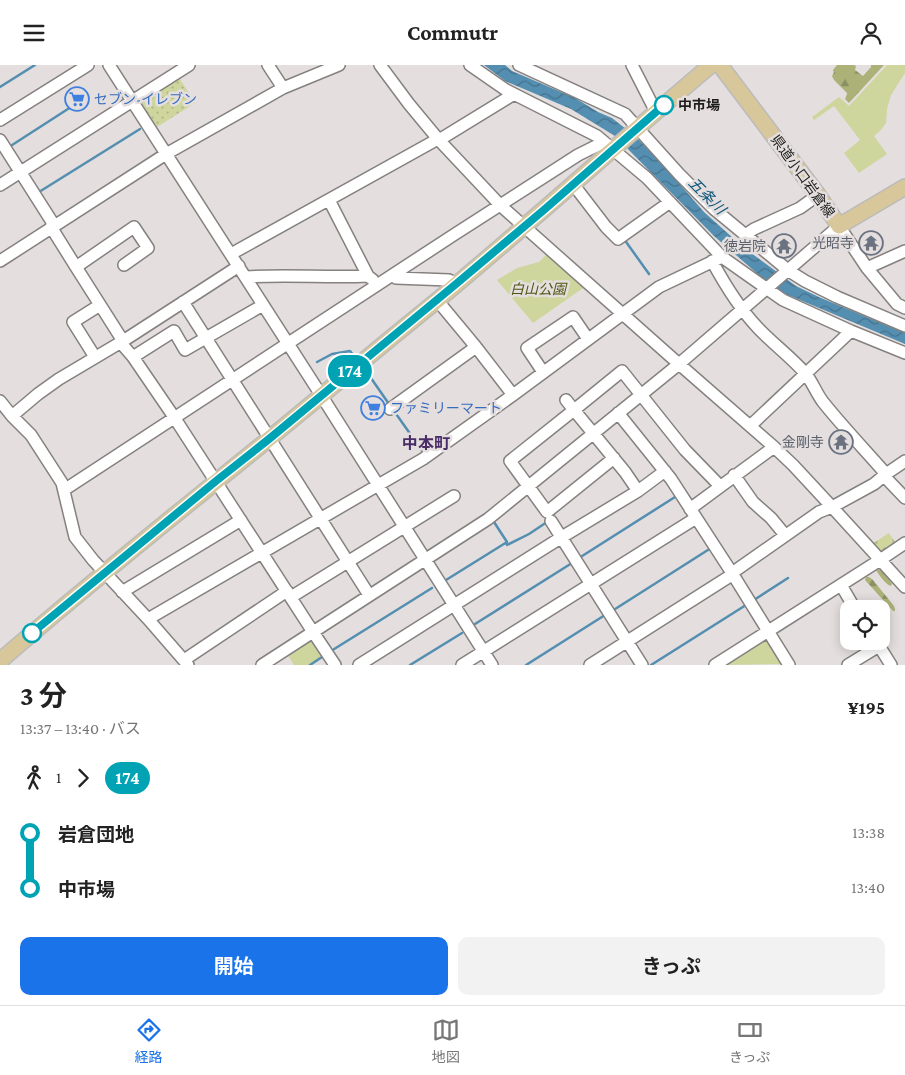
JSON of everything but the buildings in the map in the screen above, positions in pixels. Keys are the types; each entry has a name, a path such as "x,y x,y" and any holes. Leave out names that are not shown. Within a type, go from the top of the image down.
{"main road":[{"path":"0,661 105,572 437,300 573,185 609,146 638,127 711,65"},
{"name":"県道小口岩倉線","path":"720,65 818,195 839,226 905,187"}],"street":[{"path":"0,120 88,65"},
{"path":"109,65 492,665"},
{"path":"0,185 189,65"},
{"path":"268,65 283,88"},
{"path":"0,261 166,154 283,88 339,65"},
{"path":"380,65 438,139 500,206 774,447 905,587"},
{"path":"470,65 506,90 597,136 647,178 670,202 717,259 783,300 905,353"},
{"path":"520,65 625,114 679,174 714,209 788,271 837,297 905,326"},
{"path":"632,65 656,112"},
{"path":"231,254 438,139 514,94"},
{"path":"0,140 121,341 174,417 335,665"},
{"path":"64,490 578,155 609,146"},
{"path":"573,185 606,227 618,239 670,202"},
{"path":"745,235 800,208 818,195"},
{"path":"329,200 368,276 377,285"},
{"path":"262,665 488,519 679,364 839,226 867,268 897,304 905,308"},
{"path":"76,267 134,227 148,248 124,265"},
{"path":"867,268 905,251"},
{"path":"717,259 724,283 743,310 757,327 806,374 819,397 842,426 905,498"},
{"path":"148,619 423,459 659,287 717,259"},
{"path":"12,416 46,388 238,266"},
{"path":"246,277 282,275 368,276"},
{"path":"393,275 396,278 450,280 456,284"},
{"path":"437,300 513,395"},
{"path":"183,302 369,595"},
{"path":"95,357 73,322 100,305"},
{"path":"133,357 174,331 186,350 263,305"},
{"path":"544,372 527,348 573,317 588,339"},
{"path":"750,426 851,331"},
{"path":"390,409 476,347"},
{"path":"614,361 686,450 720,486"},
{"path":"614,458 547,512 510,461 622,371"},
{"path":"566,400 614,458 638,491"},
{"path":"0,401 31,435 62,483 75,537 93,560 186,662 289,594 347,562 454,496"},
{"path":"618,413 665,471 732,573 789,665"},
{"path":"462,665 591,584 693,513 720,486 774,447"},
{"path":"590,665 728,578 732,573 818,512 832,507 874,484 905,461"},
{"path":"359,665 638,491 665,471"},
{"path":"734,475 753,502 771,518 785,535"},
{"path":"122,592 241,521"},
{"path":"551,521 642,665"},
{"path":"715,665 880,561 905,543"},
{"path":"840,585 849,600"},
{"path":"848,665 869,650"},
{"path":"881,650 891,665"}],"green space":[{"path":"837,65 854,65 856,66 855,70 863,76 871,65 884,65 849,103 845,99 847,93 832,76 833,70"},
{"path":"887,65 905,65 905,73 891,95 886,123 874,136 887,154 859,173 844,153 860,140 834,106 814,120 812,117 839,97 849,106"},
{"path":"178,76 195,103 157,127 141,103 142,98"},
{"name":"白山公園","path":"548,253 586,286 533,323 497,280 517,268 539,262"},
{"path":"889,533 897,545 881,553 872,544"},
{"path":"881,569 891,582 891,586 885,582 876,570"},
{"path":"866,577 869,577 873,580 889,600 883,600 865,580"},
{"path":"890,601 895,609 893,611 890,608"},
{"path":"311,639 316,641 325,655 309,665 294,665 287,654"},
{"path":"764,639 768,640 783,664 723,665"}],"water":[{"path":"484,65 505,65 512,71 575,98 612,118 637,138 704,212 743,247 796,286 905,333 905,344 788,295 767,282 714,236 615,136 571,109 505,81"}],"waterway":[{"path":"0,87 35,65"},
{"path":"9,147 71,107"},
{"path":"39,192 140,129"},
{"path":"624,239 649,274"},
{"path":"317,362 332,354 350,351 355,357"},
{"path":"364,368 389,404"},
{"path":"394,411 423,452"},
{"path":"579,558 675,497"},
{"path":"446,580 507,542 494,522"},
{"path":"506,543 507,545 529,534 547,522"},
{"path":"612,611 711,548"},
{"path":"475,624 572,563"},
{"path":"754,600 788,578"},
{"path":"331,651 432,588"},
{"path":"651,665 746,605"},
{"path":"526,665 605,615"},
{"path":"410,665 462,633"},
{"path":"310,665 325,655"}],"bus line":[{"name":"174","path":"32,633 456,284 664,105"}],"place":[{"name":"セブン-イレブン","path":"77,99"},
{"name":"中市場","path":"664,105"},
{"name":"光昭寺","path":"871,243"},
{"name":"徳岩院","path":"784,246"},
{"name":"ファミリーマート","path":"373,408"},
{"name":"金剛寺","path":"841,442"}],"district":[{"name":"中本町","path":"426,443"}],"water label":[{"name":"五条川","path":"707,196"}]}
